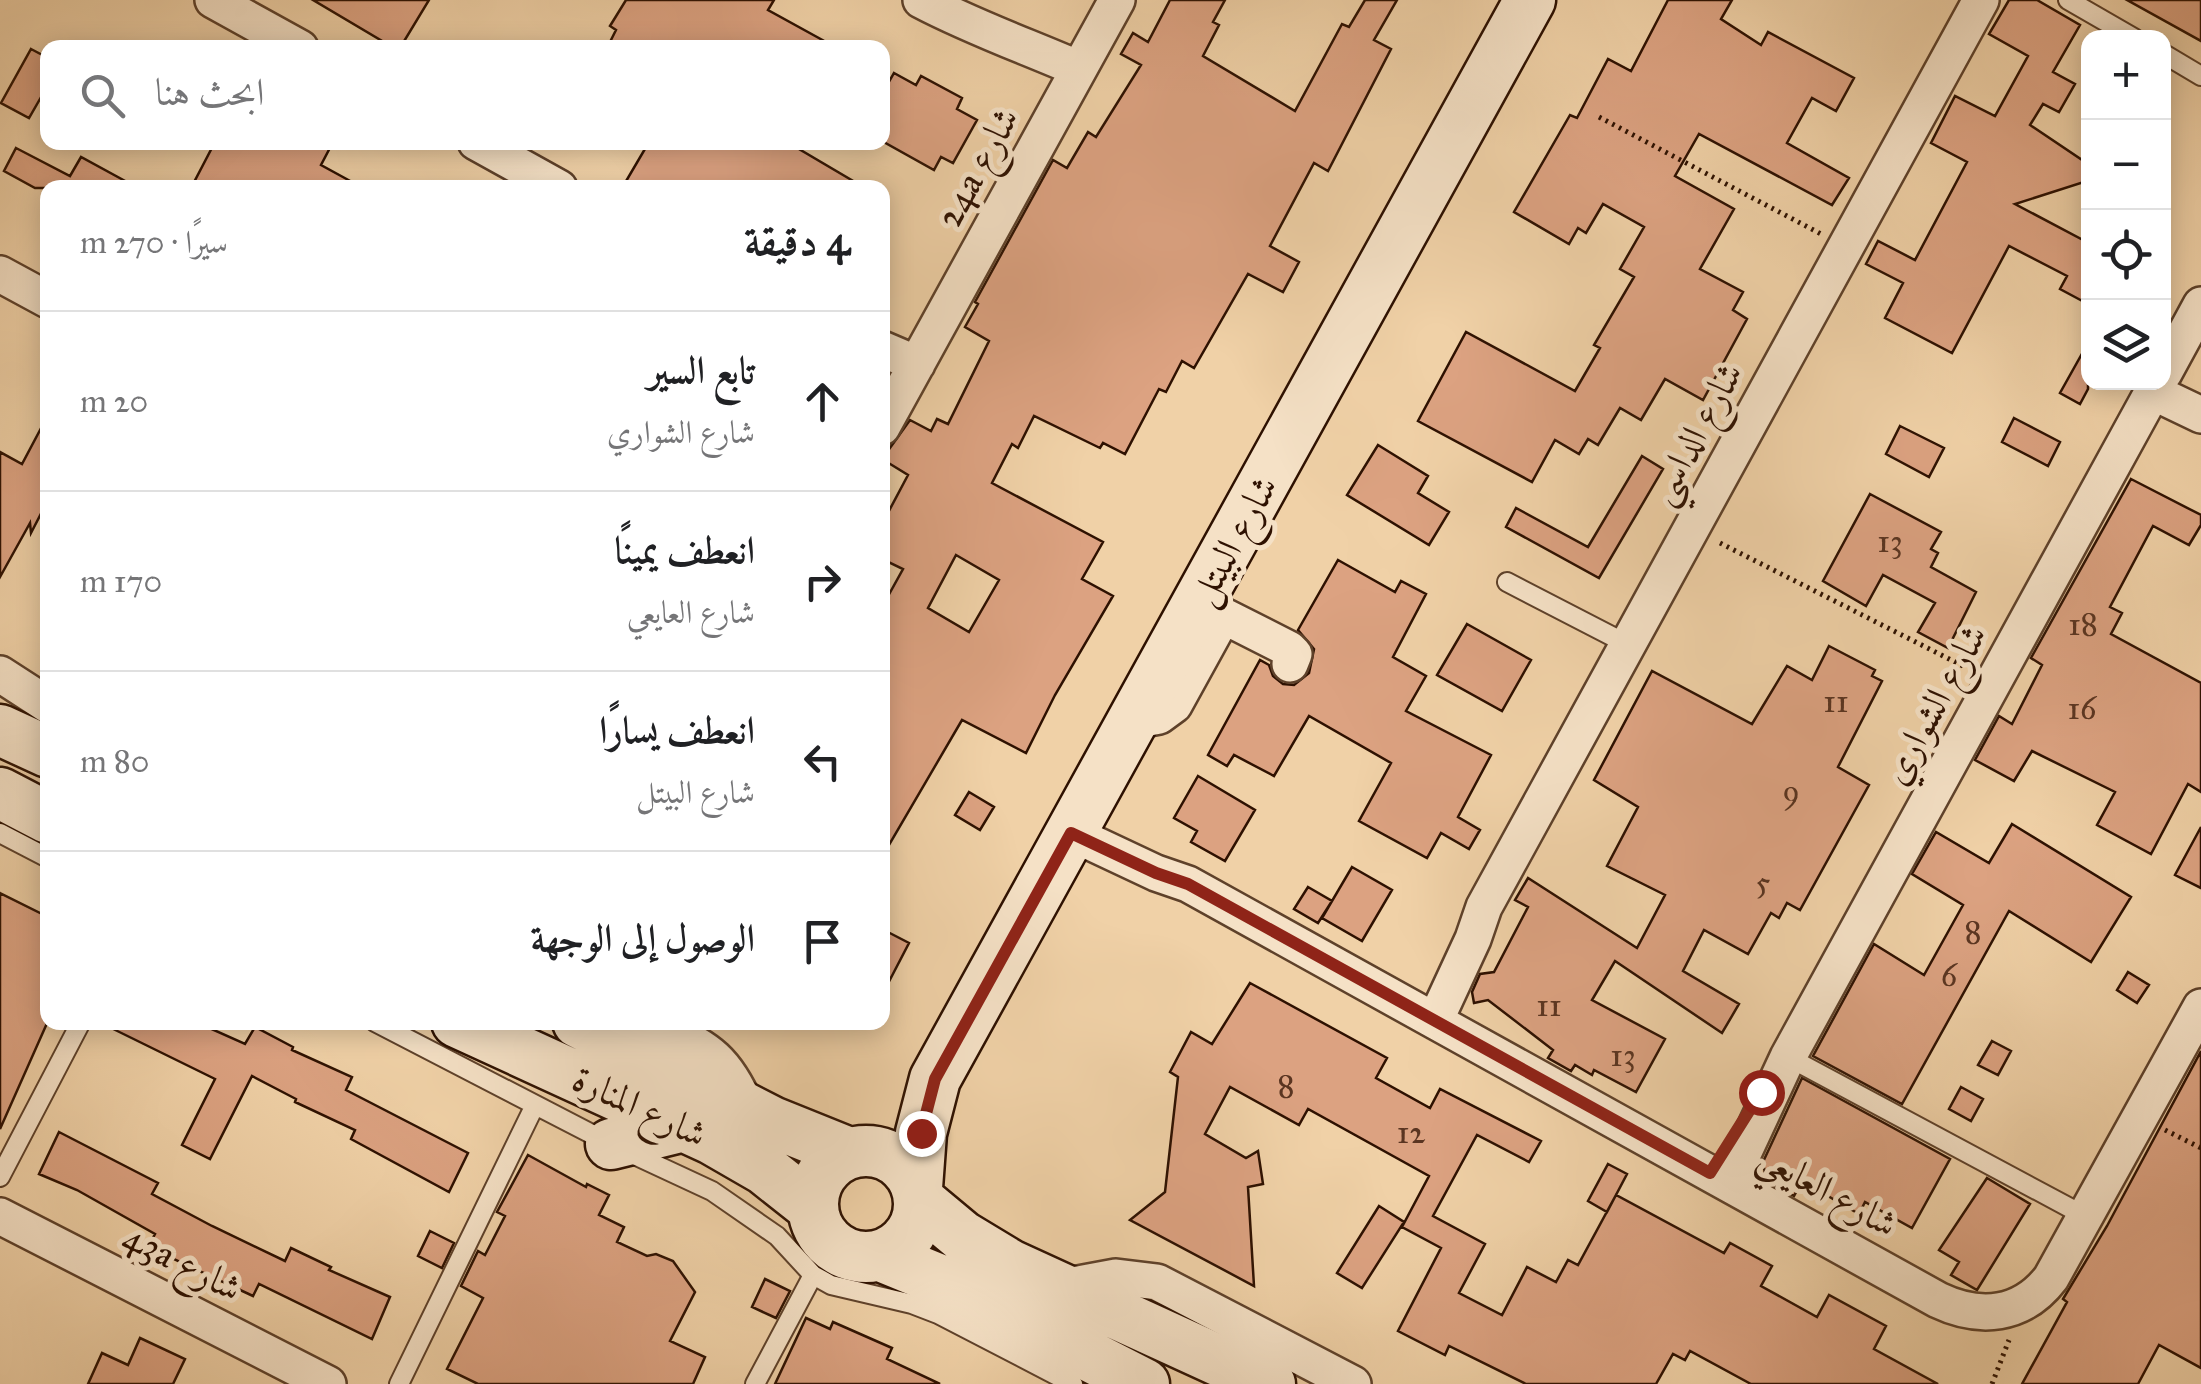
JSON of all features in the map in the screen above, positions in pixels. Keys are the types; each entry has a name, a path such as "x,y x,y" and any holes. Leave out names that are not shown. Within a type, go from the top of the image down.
{"main road":[{"name":"شارع البيتل","path":"854,1152 899,1118 935,1079 1133,721 1211,610 1530,0"},
{"path":"0,730 40,748"},
{"path":"0,794 40,814"},
{"name":"شارع المنارة","path":"474,1030 684,1126 764,1169 812,1207"},
{"name":"شارع المنارة","path":"594,1030 797,1134 854,1152"},
{"name":"شارع البيتل","path":"918,1194 921,1133 935,1079"},
{"path":"611,1144 684,1126"},
{"path":"918,1194 918,1218 910,1234 897,1248 881,1256 864,1258 834,1248 815,1223 814,1190 834,1162 854,1152 888,1156 903,1166 918,1194 986,1252 1270,1384"},
{"path":"881,1256 947,1283 1144,1384"},
{"path":"1012,1315 1055,1375"}],"street":[{"path":"212,0 285,40"},
{"path":"921,0 965,24 992,45 1073,80"},
{"name":"24a شارع","path":"890,406 902,374 1118,0"},
{"name":"شارع الداسي","path":"1424,1015 1474,939 1484,907 1981,0"},
{"path":"490,150 545,180"},
{"path":"0,274 40,296"},
{"name":"شارع الشواري","path":"2171,359 2201,305"},
{"path":"2171,383 2201,394"},
{"path":"2171,389 2201,415"},
{"name":"شارع الشواري","path":"1719,1178 1772,1098 1785,1062 2154,390"},
{"path":"1211,610 1289,649 1294,654 1290,664"},
{"path":"0,674 40,700"},
{"name":"شارع العايعي","path":"1078,821 1156,873 1188,884 1953,1307 1986,1313 2022,1306"},
{"path":"2022,1306 2039,1294 2051,1278 2201,1007"},
{"path":"667,1030 719,1060 729,1070 747,1109"},
{"name":"43a شارع","path":"0,1216 328,1384"},
{"path":"1057,1288 1116,1277 1157,1282 1353,1384"}],"lane":[{"path":"2068,0 2120,30"},
{"path":"2171,58 2201,76"},
{"path":"1507,582 1627,644"},
{"path":"0,833 40,854"},
{"path":"0,1176 77,1030"},
{"path":"390,1030 611,1144 712,1190 778,1236 813,1276 855,1293 925,1309 1055,1375"},
{"path":"1785,1062 2086,1216"},
{"path":"400,1384 534,1105"},
{"path":"755,1384 813,1276"}],"path":[{"path":"1599,117 1845,247"},
{"path":"1691,528 1994,682"},
{"path":"1992,1384 2022,1306"}],"building":[{"path":"313,0 429,0 405,40 380,40"},
{"path":"626,0 774,0 768,10 822,40 611,40 616,30 610,26"},
{"path":"1170,0 1225,0 1213,22 1219,25 1203,56 1295,111 1342,24 1349,27 1365,0 1397,0 1374,40 1391,49 1328,171 1314,163 1270,246 1299,262 1283,292 1248,274 1194,368 1182,361 1166,392 1159,389 1125,454 1103,443 1100,448 1034,416 1018,448 1012,444 992,483 1103,542 1082,579 1113,596 1026,753 962,720 890,843 890,593 903,569 890,563 890,509 908,475 890,464 890,448 910,420 931,431 937,419 948,424 989,341 965,327 978,304 975,302 1053,160 1067,168 1088,132 1096,137 1141,65 1121,54 1133,33 1148,42","holes":["956,555 999,580 969,632 928,608"]},
{"path":"1668,0 1732,0 1721,19 1761,45 1768,32 1854,78 1836,111 1812,98 1787,143 1849,178 1832,205 1699,134 1675,176 1734,209 1700,269 1743,292 1733,310 1747,319 1703,400 1665,379 1641,420 1620,408 1598,445 1588,439 1579,454 1555,440 1532,482 1418,421 1466,332 1575,391 1600,348 1594,345 1634,277 1620,269 1644,227 1603,204 1586,233 1578,228 1569,244 1514,212 1570,115 1577,118 1608,59 1631,71"},
{"path":"2009,0 2037,0 2080,25 2053,72 2075,84 2059,112 2043,104 2030,125 2081,159 2081,183 2015,204 2081,239 2081,300 2060,289 2067,276 2009,246 1952,353 1885,318 1903,283 1866,264 1878,241 1915,260 1967,162 1931,143 1955,96 1995,116 2028,56 1989,34"},
{"path":"2127,0 2201,0 2201,41"},
{"path":"31,49 40,54 40,99 29,118 1,103"},
{"path":"894,73 916,85 921,76 962,98 957,109 977,120 953,163 941,157 934,170 890,145 890,80"},
{"path":"16,148 70,176 81,157 123,180 40,180 40,188 35,188 4,171"},
{"path":"211,150 329,150 321,165 348,180 195,180"},
{"path":"644,150 801,150 851,180 627,180"},
{"path":"2081,356 2081,390 2087,390 2080,404 2060,393"},
{"path":"2014,418 2060,442 2048,466 2002,442"},
{"path":"1900,426 1944,448 1929,477 1886,454"},
{"path":"40,430 40,516 31,533 30,523 0,577 0,452 22,464"},
{"path":"1378,445 1428,476 1418,493 1449,512 1429,545 1347,495"},
{"path":"1642,456 1663,469 1599,578 1506,527 1516,508 1588,547"},
{"path":"2131,479 2201,515 2201,525 2189,545 2153,526 2110,607 2122,613 2111,634 2201,683 2201,792 2188,784 2151,854 2097,825 2115,792 2032,751 2014,781 1975,760 1999,716 2012,724 2042,665 2031,658"},
{"path":"1870,494 1941,532 1931,549 1938,553 1931,567 1976,592 1948,648 1918,632 1935,603 1883,575 1866,606 1823,581"},
{"path":"1338,560 1395,592 1401,581 1426,594 1393,657 1426,676 1406,711 1491,755 1458,817 1480,830 1469,849 1441,833 1427,858 1359,821 1391,763 1309,716 1274,776 1234,755 1227,766 1208,755 1260,660 1269,665 1273,676 1283,684 1294,685 1309,673 1314,649 1298,630"},
{"path":"1467,624 1531,660 1502,711 1437,675"},
{"path":"1829,646 1875,670 1872,676 1882,681 1838,767 1869,785 1800,910 1787,903 1779,918 1771,913 1748,954 1704,930 1683,971 1739,1004 1722,1033 1615,961 1592,1000 1665,1039 1636,1092 1594,1070 1592,1075 1575,1065 1571,1071 1548,1058 1553,1050 1488,1000 1474,1003 1472,992 1480,974 1494,972 1528,907 1515,900 1528,878 1637,948 1665,895 1607,866 1638,807 1594,780 1652,671 1752,724 1787,666 1812,680"},
{"path":"1198,776 1255,810 1225,861 1191,842 1197,831 1174,818"},
{"path":"969,792 994,807 980,830 955,815"},
{"path":"2012,824 2131,897 2091,962 2009,911 1902,1104 1813,1056 1874,944 1924,975 1963,905 1912,874 1936,832 1989,863"},
{"path":"2201,827 2201,888 2175,875"},
{"path":"1352,867 1392,890 1362,941 1322,918"},
{"path":"1308,887 1332,901 1318,923 1294,909"},
{"path":"0,893 40,913 40,1030 44,1030 0,1129"},
{"path":"890,933 909,943 890,980"},
{"path":"2128,972 2149,985 2137,1003 2117,990"},
{"path":"1250,983 1387,1058 1376,1078 1430,1108 1440,1089 1541,1141 1529,1162 1477,1135 1433,1216 1485,1244 1459,1293 1502,1315 1527,1267 1556,1282 1568,1260 1578,1265 1616,1195 1724,1253 1730,1243 1772,1266 1761,1286 1817,1317 1829,1295 1886,1326 1874,1349 1938,1384 1751,1384 1690,1351 1685,1360 1673,1354 1656,1384 1526,1384 1449,1346 1445,1355 1398,1331 1441,1248 1402,1227 1429,1176 1308,1109 1299,1125 1230,1087 1205,1134 1246,1158 1258,1151 1263,1184 1248,1187 1254,1286 1130,1220 1165,1192 1178,1077 1170,1072 1191,1032 1212,1044"},
{"path":"115,1030 214,1030 245,1044 253,1030 261,1030 293,1047 292,1050 352,1077 346,1090 468,1153 449,1192 351,1139 355,1130 295,1102 296,1099 252,1076 210,1159 182,1145 215,1079"},
{"path":"1992,1041 2011,1051 1998,1075 1978,1065"},
{"path":"2201,1051 2201,1368 2159,1345 2138,1384 2022,1384 2067,1302 2063,1299"},
{"path":"1802,1078 1950,1159 1912,1228 1865,1202 1859,1214 1802,1181 1794,1196 1766,1180 1763,1162"},
{"path":"1961,1087 1983,1099 1971,1121 1949,1109"},
{"path":"59,1132 158,1183 152,1194 212,1226 285,1261 291,1248 390,1297 372,1339 259,1284 253,1296 148,1247 155,1234 77,1190 39,1174"},
{"path":"528,1155 586,1187 587,1184 609,1195 599,1215 624,1227 617,1242 647,1256 656,1254 673,1261 695,1292 670,1341 705,1357 693,1384 478,1384 447,1369 483,1298 461,1286 478,1251 485,1255 505,1216 497,1212"},
{"path":"1608,1164 1627,1174 1607,1212 1588,1201"},
{"path":"1987,1178 2030,1204 1977,1290 1951,1275 1959,1262 1939,1250"},
{"path":"1379,1206 1404,1222 1362,1288 1337,1273"},
{"path":"430,1231 454,1243 442,1268 418,1256"},
{"path":"765,1279 790,1291 776,1318 752,1307"},
{"path":"806,1318 830,1329 833,1322 892,1348 887,1359 940,1384 775,1384"},
{"path":"140,1338 185,1359 173,1384 88,1384 102,1353 128,1365"}],"route":[{"path":"921,1133 935,1079 1071,833 1188,884 1710,1173 1761,1092"}]}
